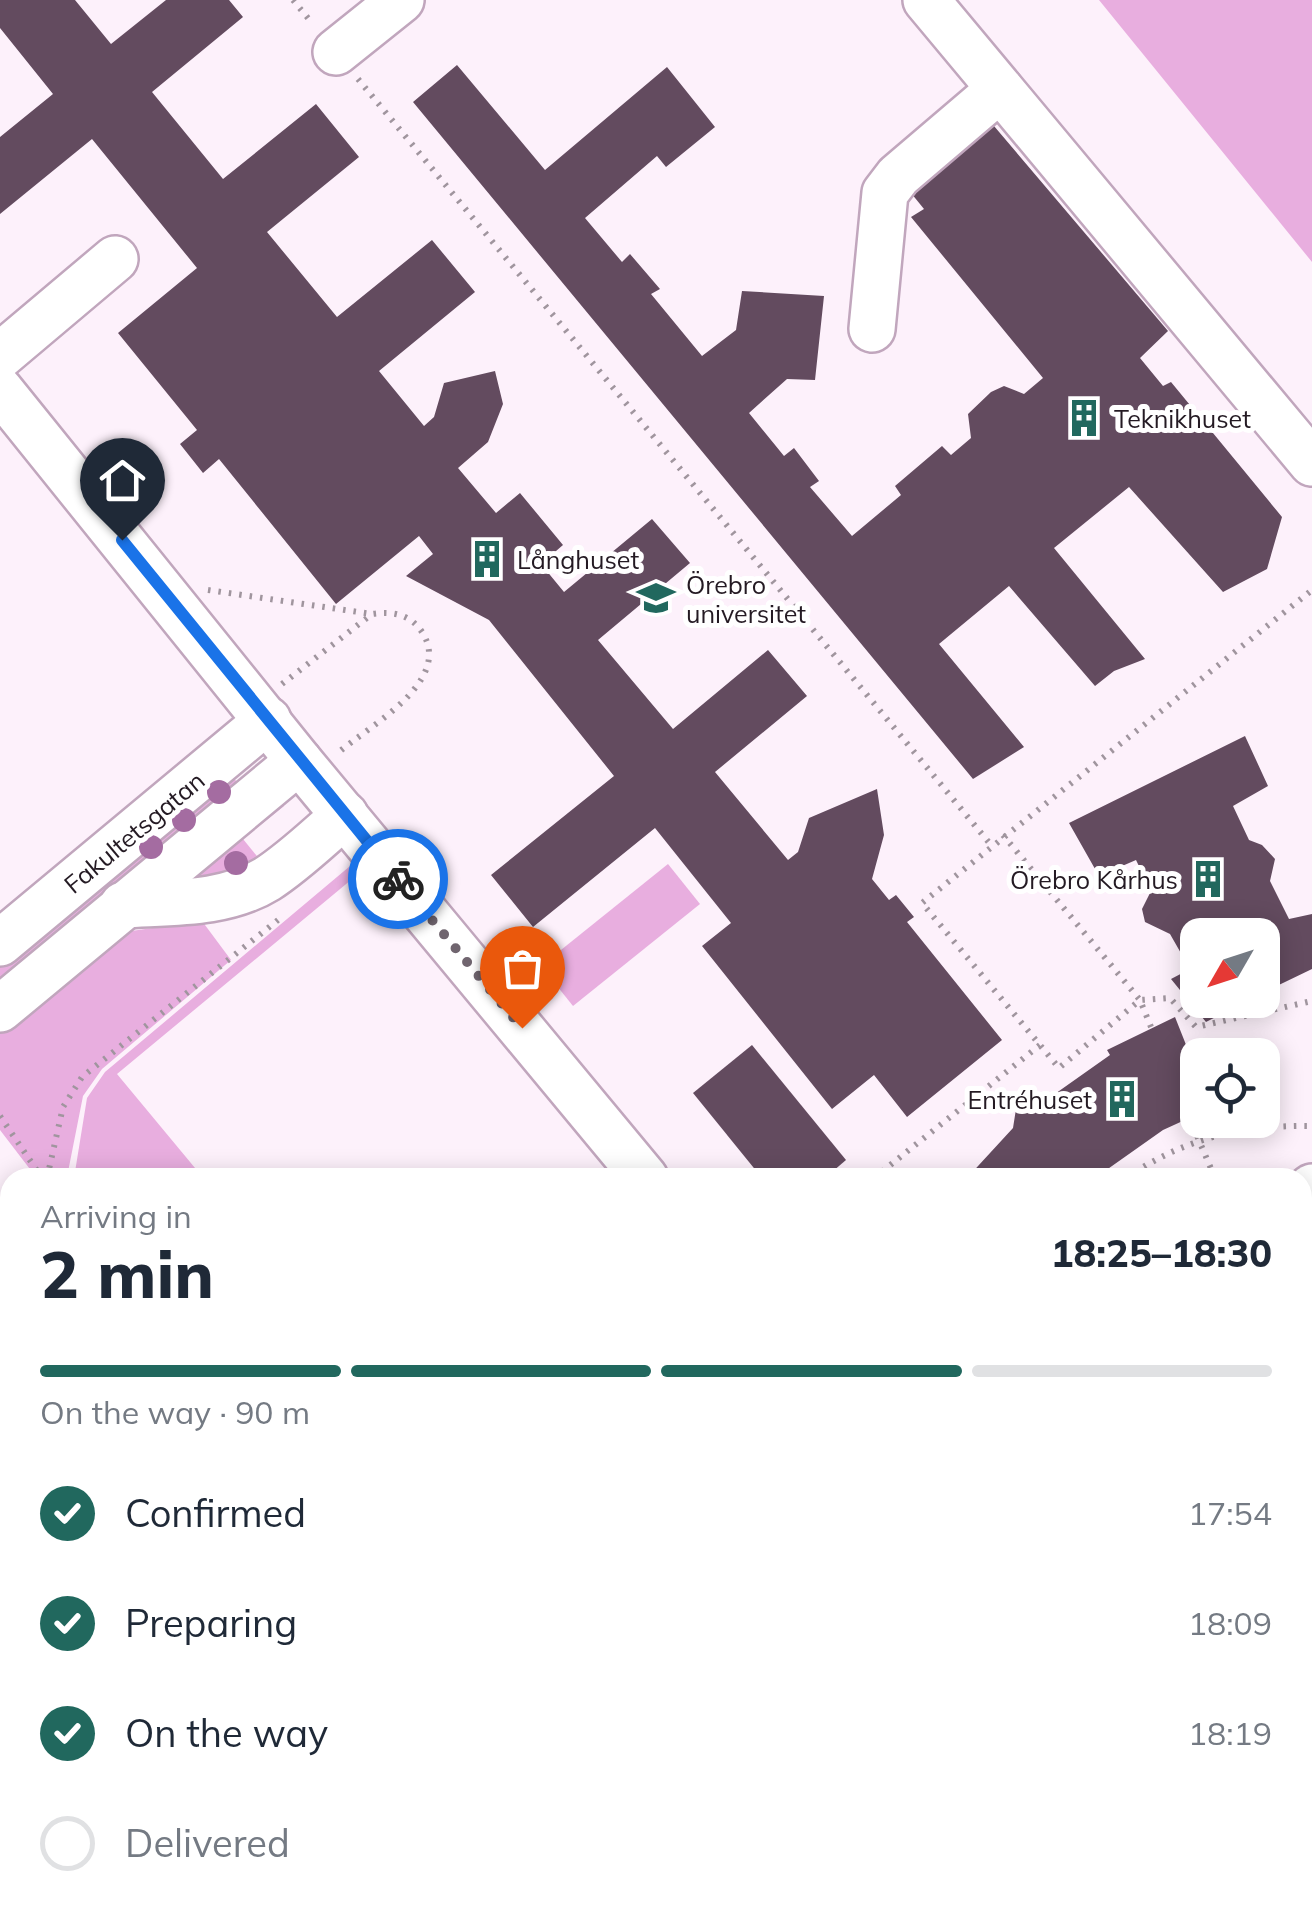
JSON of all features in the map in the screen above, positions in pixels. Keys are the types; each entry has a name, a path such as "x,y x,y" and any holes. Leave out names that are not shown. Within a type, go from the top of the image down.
{"street":[{"path":"336,52 401,0"},
{"path":"926,0 1312,463"},
{"path":"872,329 886,193 898,176 1000,89"},
{"path":"0,356 115,259"},
{"path":"0,390 305,768 637,1168"},
{"name":"Fakultetsgatan","path":"0,943 262,713"},
{"name":"Fakultetsgatan","path":"0,1009 124,905 305,768"},
{"name":"Fakultetsgatan","path":"124,905 210,899 243,891 267,879 345,815"}],"path":[{"path":"293,0 991,845"},
{"path":"157,582 372,614 387,612 414,623 424,635 428,664 413,690 305,768"},
{"path":"1312,590 922,902 1059,1068 1140,1000 1170,998 1196,1027 1312,1001"},
{"path":"262,713 372,614"},
{"path":"1003,835 1140,1000 1152,1027"},
{"path":"47,1168 63,1107 82,1078 280,919"},
{"path":"886,1168 1040,1045"},
{"path":"0,1116 37,1168"},
{"path":"1144,1168 1198,1139 1267,1126 1312,1126"},
{"path":"1198,1139 1211,1168"},
{"path":"1312,1236 1312,1247"}],"shaded area":[{"path":"1099,0 1312,0 1312,262"},
{"path":"228,771 241,787 0,983 0,957"},
{"path":"277,799 284,806 243,839 265,866 249,878 163,880"},
{"path":"356,861 363,870 117,1074 195,1168 76,1168 87,1098 105,1072"},
{"path":"668,864 700,904 573,1006 541,966"},
{"path":"202,921 231,960 102,1069 83,1096 69,1168 29,1168 0,1130 0,1025 110,934"}],"building":[{"name":"Långhuset","path":"0,0 75,0 111,44 166,0 229,0 243,17 152,92 223,179 316,104 359,157 267,232 337,317 432,240 475,292 379,371 424,426 434,417 444,383 495,371 503,404 488,442 458,468 496,513 520,493 563,545 541,564 564,592 652,519 690,563 598,640 673,729 768,650 807,696 715,772 788,860 798,852 809,818 877,789 884,835 872,879 889,900 896,895 914,917 907,922 1002,1040 907,1117 874,1075 832,1109 702,946 731,923 655,828 533,927 491,875 614,776 489,620 406,576 433,554 419,536 336,604 219,459 203,473 180,444 197,430 118,333 197,268 92,139 0,214 0,137 53,94 0,28"},
{"name":"Teknikhuset","path":"457,65 545,170 667,67 715,127 666,167 657,156 585,218 622,262 630,254 660,289 651,294 702,356 736,330 742,291 824,296 815,380 787,379 749,413 784,456 794,448 819,481 810,487 852,536 901,495 895,486 942,446 951,455 971,438 968,414 991,392 1004,386 1024,394 1043,378 911,217 924,209 911,193 994,126 1168,331 1140,358 1163,386 1171,382 1282,517 1267,569 1223,592 1129,487 1054,548 1145,659 1114,671 1095,686 1009,586 939,644 1024,747 973,779 413,102"},
{"name":"Örebro Kårhus","path":"1245,736 1268,786 1233,806 1249,840 1262,845 1275,859 1270,881 1289,919 1312,914 1312,969 1280,984 1280,918 1180,918 1180,952 1170,934 1145,922 1142,909 1151,891 1136,860 1099,876 1069,823"},
{"name":"Örebro Kårhus","path":"1180,974 1180,990 1171,979"},
{"name":"Entréhuset","path":"1175,1017 1183,1038 1180,1038 1180,1122 1109,1168 976,1168 1013,1128 1016,1109 1035,1108 1110,1055 1107,1050"},
{"path":"752,1045 846,1160 837,1168 754,1168 693,1093"}],"way so far":[{"path":"398,879 522,1028"}],"place":[{"name":"Teknikhuset","path":"1084,418"},
{"name":"Långhuset","path":"487,559"},
{"name":"Örebro universitet","path":"656,598"},
{"name":"Örebro Kårhus","path":"1208,879"},
{"name":"Entréhuset","path":"1122,1099"}],"route":[{"path":"122,540 398,879"}]}
